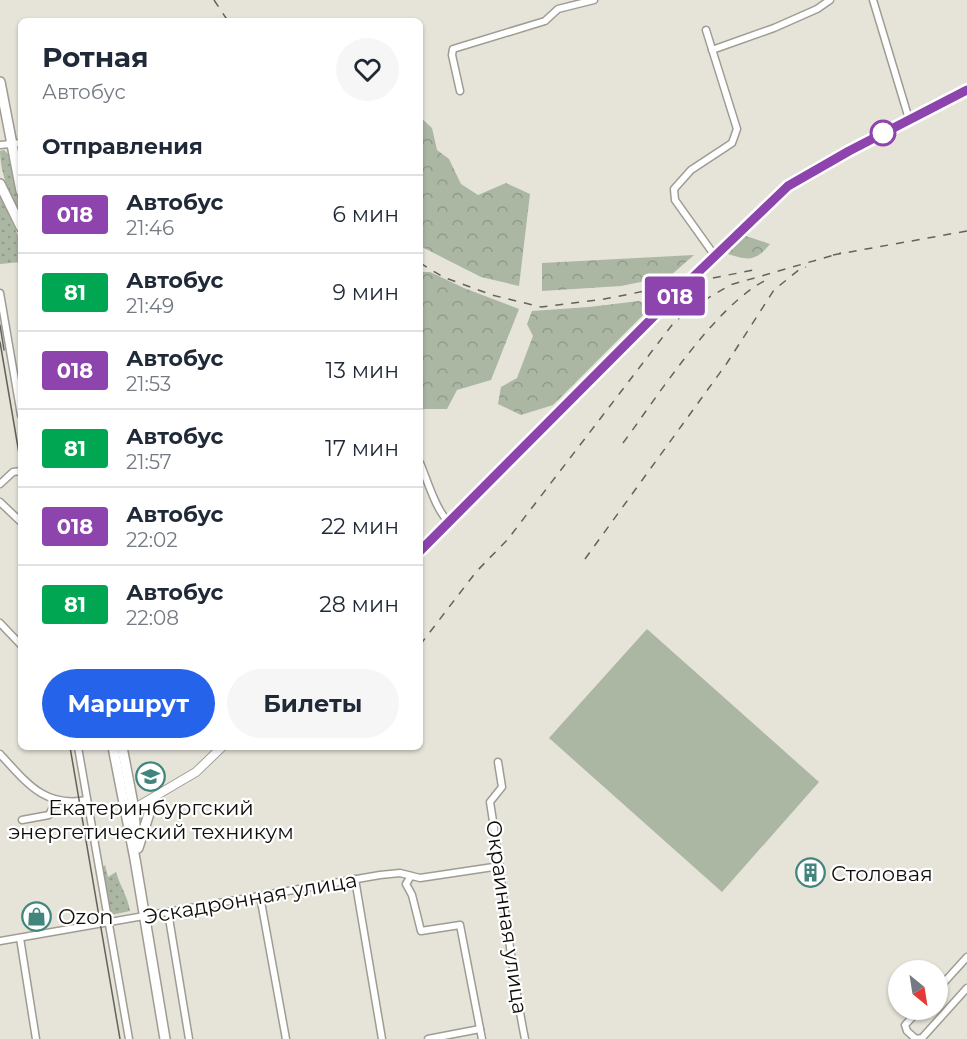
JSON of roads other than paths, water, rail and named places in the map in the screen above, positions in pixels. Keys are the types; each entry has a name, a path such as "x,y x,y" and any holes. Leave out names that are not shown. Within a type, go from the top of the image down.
{"main road":[{"path":"0,82 16,143 18,162"},
{"path":"0,184 18,221"},
{"path":"114,750 130,811"},
{"path":"122,750 135,859 165,1039"},
{"path":"135,859 154,798"}],"street":[{"path":"460,91 452,56 453,49 545,21 558,9 594,0"},
{"path":"712,50 774,28 818,9 830,0"},
{"path":"873,0 909,119"},
{"path":"706,30 736,129 732,142 691,170 674,189 675,200 715,256"},
{"path":"423,548 788,186 909,119 967,90"},
{"path":"0,145 16,143"},
{"path":"0,294 18,398"},
{"path":"423,470 438,504 449,522"},
{"path":"0,484 13,472 18,471"},
{"path":"0,502 18,519"},
{"path":"0,623 18,642"},
{"path":"78,750 129,1039"},
{"path":"130,811 196,772 219,750"},
{"path":"0,755 33,789 56,801 72,803 87,801"},
{"name":"Окраинная улица","path":"498,762 502,787 490,802 509,948 525,1039"},
{"path":"22,820 49,815 56,801"},
{"name":"Эскадронная улица","path":"0,941 355,879 400,873 420,878 500,866"},
{"path":"411,876 406,884 412,895 420,931 460,924 482,1039"},
{"path":"355,879 382,1039"},
{"path":"260,896 286,1039"},
{"path":"168,912 189,1039"},
{"path":"20,938 36,1039"},
{"path":"948,978 967,957"},
{"path":"910,1020 905,1025 908,1031 915,1039 922,1038 967,988"},
{"path":"428,1039 480,1029"}],"tram line":[{"path":"0,325 4,350"},
{"path":"0,342 18,447"},
{"path":"71,750 120,1039"}],"railway":[{"path":"214,0 226,18"},
{"path":"833,255 967,231"},
{"path":"423,641 476,572 508,539 672,325 688,310 730,285 841,253"},
{"path":"423,265 443,277 492,295 541,307 604,299 759,269"},
{"path":"585,559 727,363 774,290 800,269 806,267"},
{"path":"623,443 708,329 748,291 768,279"}],"place":[{"name":"Екатеринбургский энергетический техникум","path":"151,776"},
{"name":"Столовая","path":"810,873"},
{"name":"Ozon","path":"37,916"}]}
